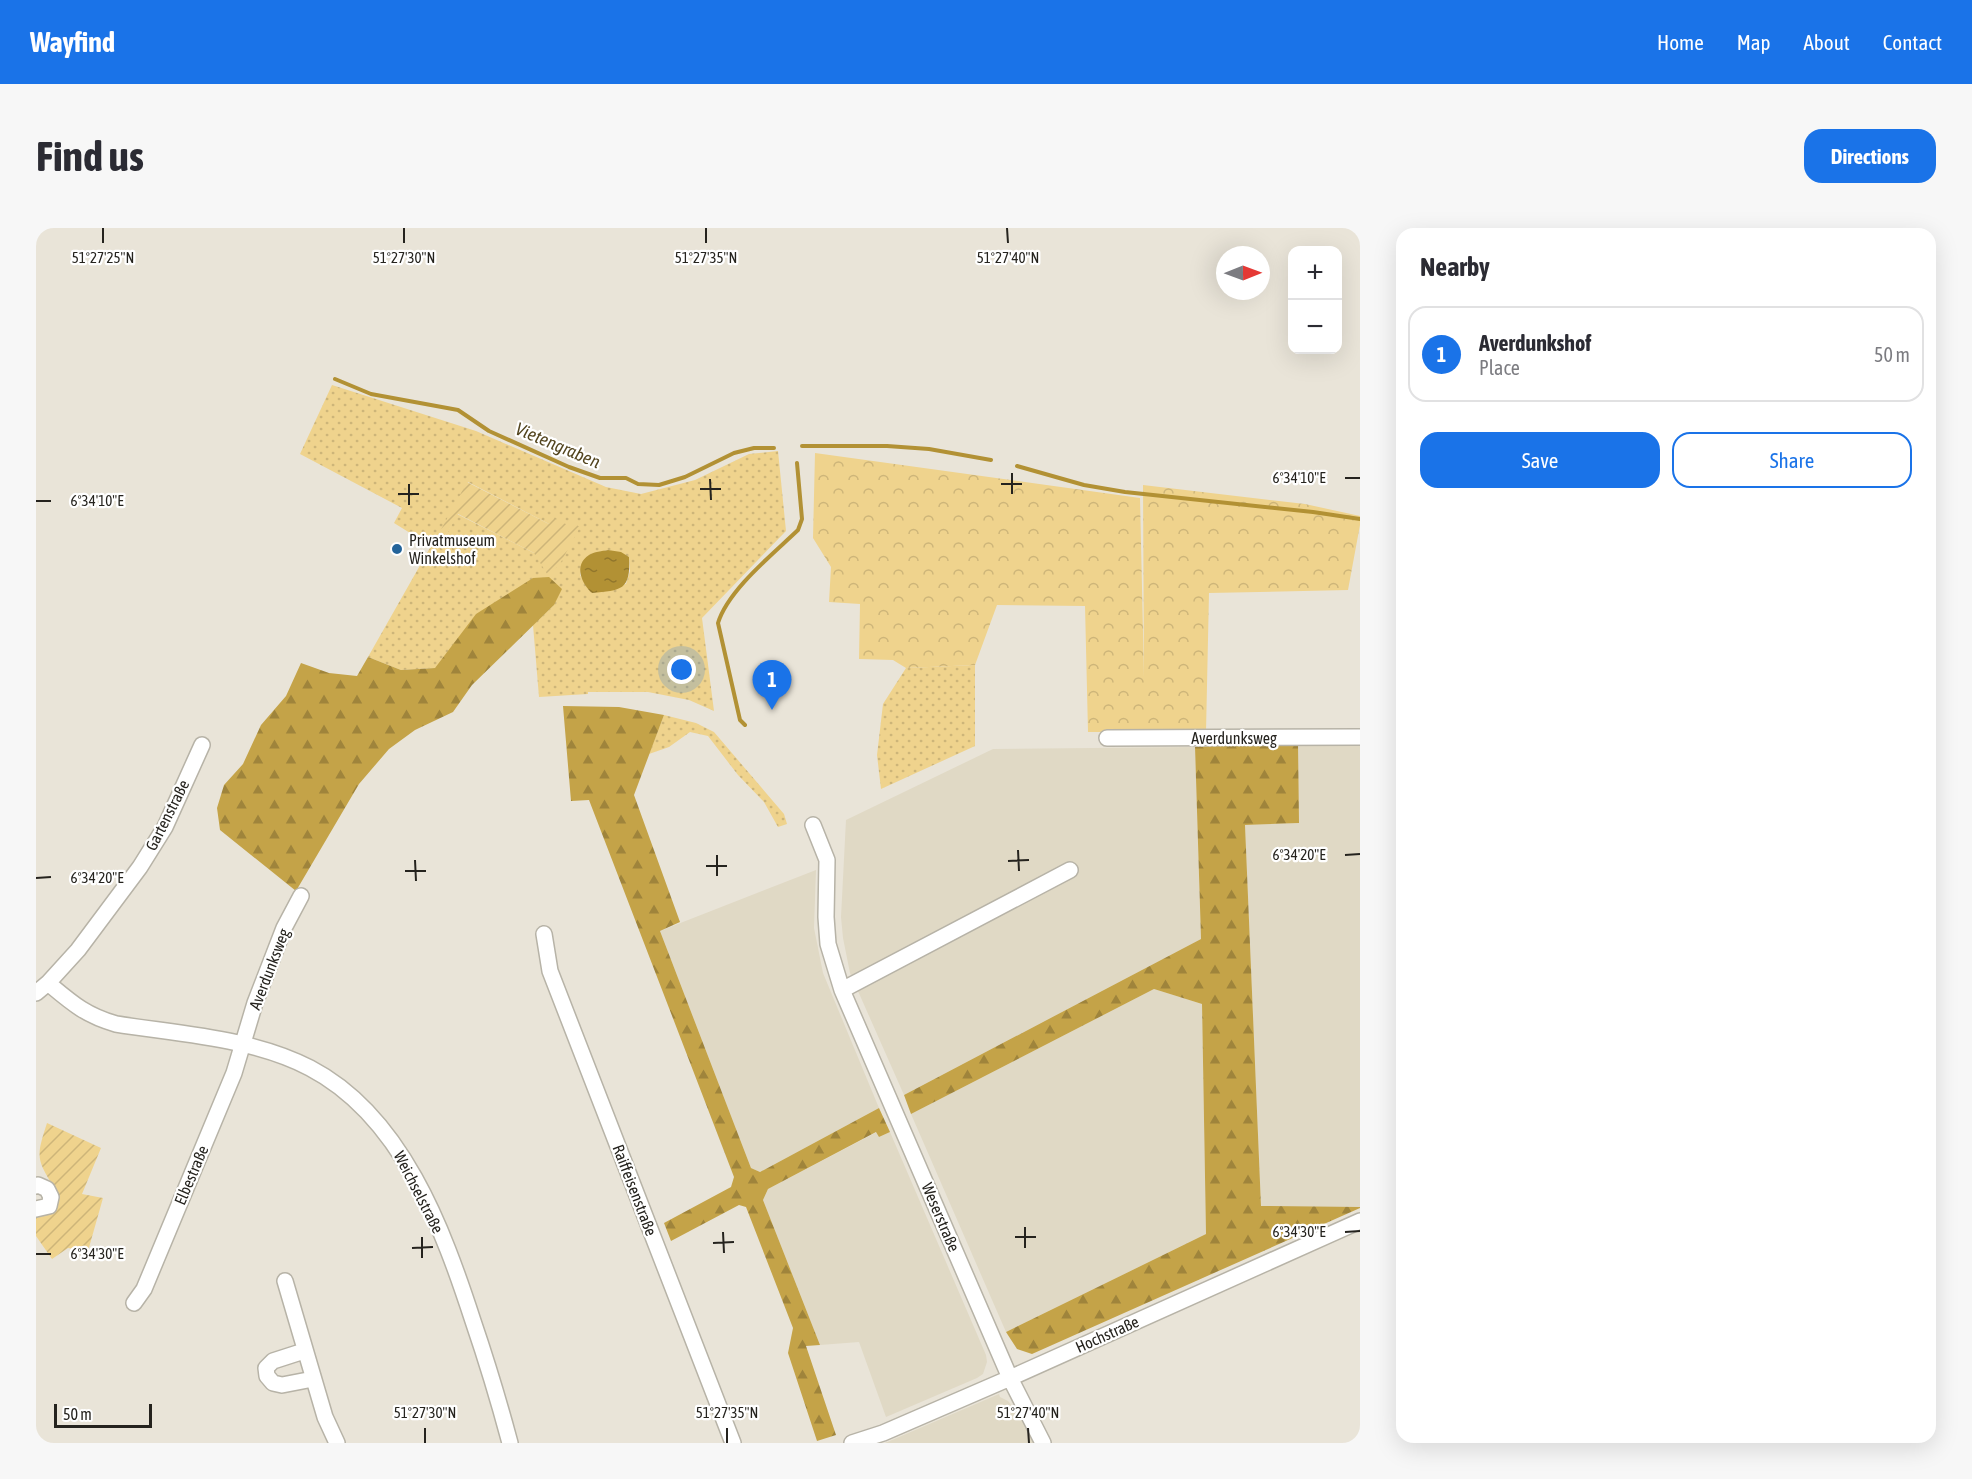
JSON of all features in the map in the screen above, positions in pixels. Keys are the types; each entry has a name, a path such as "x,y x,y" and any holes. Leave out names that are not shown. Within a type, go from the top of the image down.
{"street":[{"name":"Averdunksweg","path":"1107,738 1360,737"},
{"name":"Gartenstraße","path":"36,993 78,950 140,867 165,827 202,745"},
{"name":"Weserstraße","path":"813,825 827,860 828,944 842,990 1010,1378 1043,1443"},
{"path":"842,990 1070,870"},
{"name":"Averdunksweg","path":"243,1044 255,1003 284,928 301,896"},
{"name":"Raiffeisenstraße","path":"544,934 550,971 733,1443"},
{"name":"Weichselstraße","path":"48,983 76,1007 96,1018 116,1024 266,1049 310,1068 333,1083 372,1117 413,1174 434,1216 458,1276 510,1443"},
{"name":"Elbestraße","path":"134,1303 144,1289 234,1073 243,1044"},
{"path":"36,1186 47,1189 51,1197 49,1206 36,1209"},
{"name":"Hochstraße","path":"852,1443 1010,1378 1360,1221"},
{"path":"285,1281 325,1417 337,1443"},
{"path":"304,1351 273,1360 266,1368 267,1376 273,1383 282,1385 313,1379"}],"shaded area":[{"path":"1298,743 1360,743 1360,1207 1261,1207 1245,825 1298,823"},
{"path":"1195,747 1201,939 904,1095 850,973 841,917 846,820 993,749"},
{"path":"816,870 814,928 823,973 879,1108 760,1172 751,1168 660,931"},
{"path":"1154,989 1202,1004 1206,1234 1006,1332 911,1114"},
{"path":"877,1132 879,1137 890,1132 987,1362 983,1374 977,1378 886,1417 859,1342 820,1345 763,1200 768,1189"},
{"path":"999,1394 1014,1408 1017,1407 1035,1443 885,1443"}],"green space":[{"path":"332,385 476,431 606,487 641,494 695,480 749,454 778,451 786,531 702,618 714,711 689,700 648,692 588,692 588,694 539,697 533,625 554,605 435,668 401,670 368,657 431,546 394,523 402,508 300,454","holes":["468,482 549,524 568,525 534,553 457,514 445,537 433,545","608,550 629,557 630,571 626,584 592,593 580,575 583,563 588,556"]},
{"path":"815,453 1140,498 1144,677 1143,485 1305,504 1360,516 1348,590 1209,593 1206,732 1088,732 1085,606 997,605 975,665 906,668 893,660 859,659 860,604 829,602 831,567 813,538"},
{"path":"467,482 549,524 553,518 568,525 572,522 580,527 561,562 549,577 534,553 458,514 445,537 432,546"},
{"path":"549,577 562,589 554,605 472,685 453,712 415,730 389,749 359,784 296,891 220,830 217,808 224,785 243,764 261,725 286,696 301,663 329,673 357,676 368,657 401,670 435,668 476,614 533,578"},
{"path":"975,665 975,746 881,789 877,755 883,704 906,668"},
{"path":"563,706 619,707 664,715 634,795 680,922 660,931 751,1168 760,1172 879,1108 890,1132 879,1137 876,1132 768,1189 763,1200 820,1345 806,1346 836,1435 817,1441 788,1353 793,1328 746,1207 739,1205 671,1241 664,1223 731,1187 734,1177 589,800 571,801"},
{"path":"664,715 696,723 714,732 784,814 787,824 778,827 764,802 738,775 708,736 690,732 669,747 649,754"},
{"path":"1298,743 1299,823 1245,825 1261,1206 1360,1208 1032,1354 1017,1349 1006,1332 1206,1234 1202,1004 1154,989 911,1114 904,1095 1201,939 1195,747"},
{"path":"47,1123 101,1148 82,1194 103,1198 88,1251 68,1248 52,1259 36,1236 36,1214 55,1189 44,1171 40,1158 41,1143"}],"water":[{"path":"608,550 621,552 629,557 626,583 617,589 592,593 582,580 581,564 589,555"}],"waterway":[{"name":"Vietengraben","path":"335,379 371,394 458,410 489,431 569,467 600,478 626,478 638,484 659,485 685,477 734,453 754,448 774,448"},
{"path":"802,446 887,446 929,449 991,460"},
{"path":"745,725 740,720 718,623 723,611 741,585 798,530 802,519 797,463"},
{"path":"1017,466 1084,485 1125,492 1360,519"}],"place":[{"name":"Privatmuseum Winkelshof","path":"397,549"},
{"name":"Averdunkshof","path":"772,710"}]}
